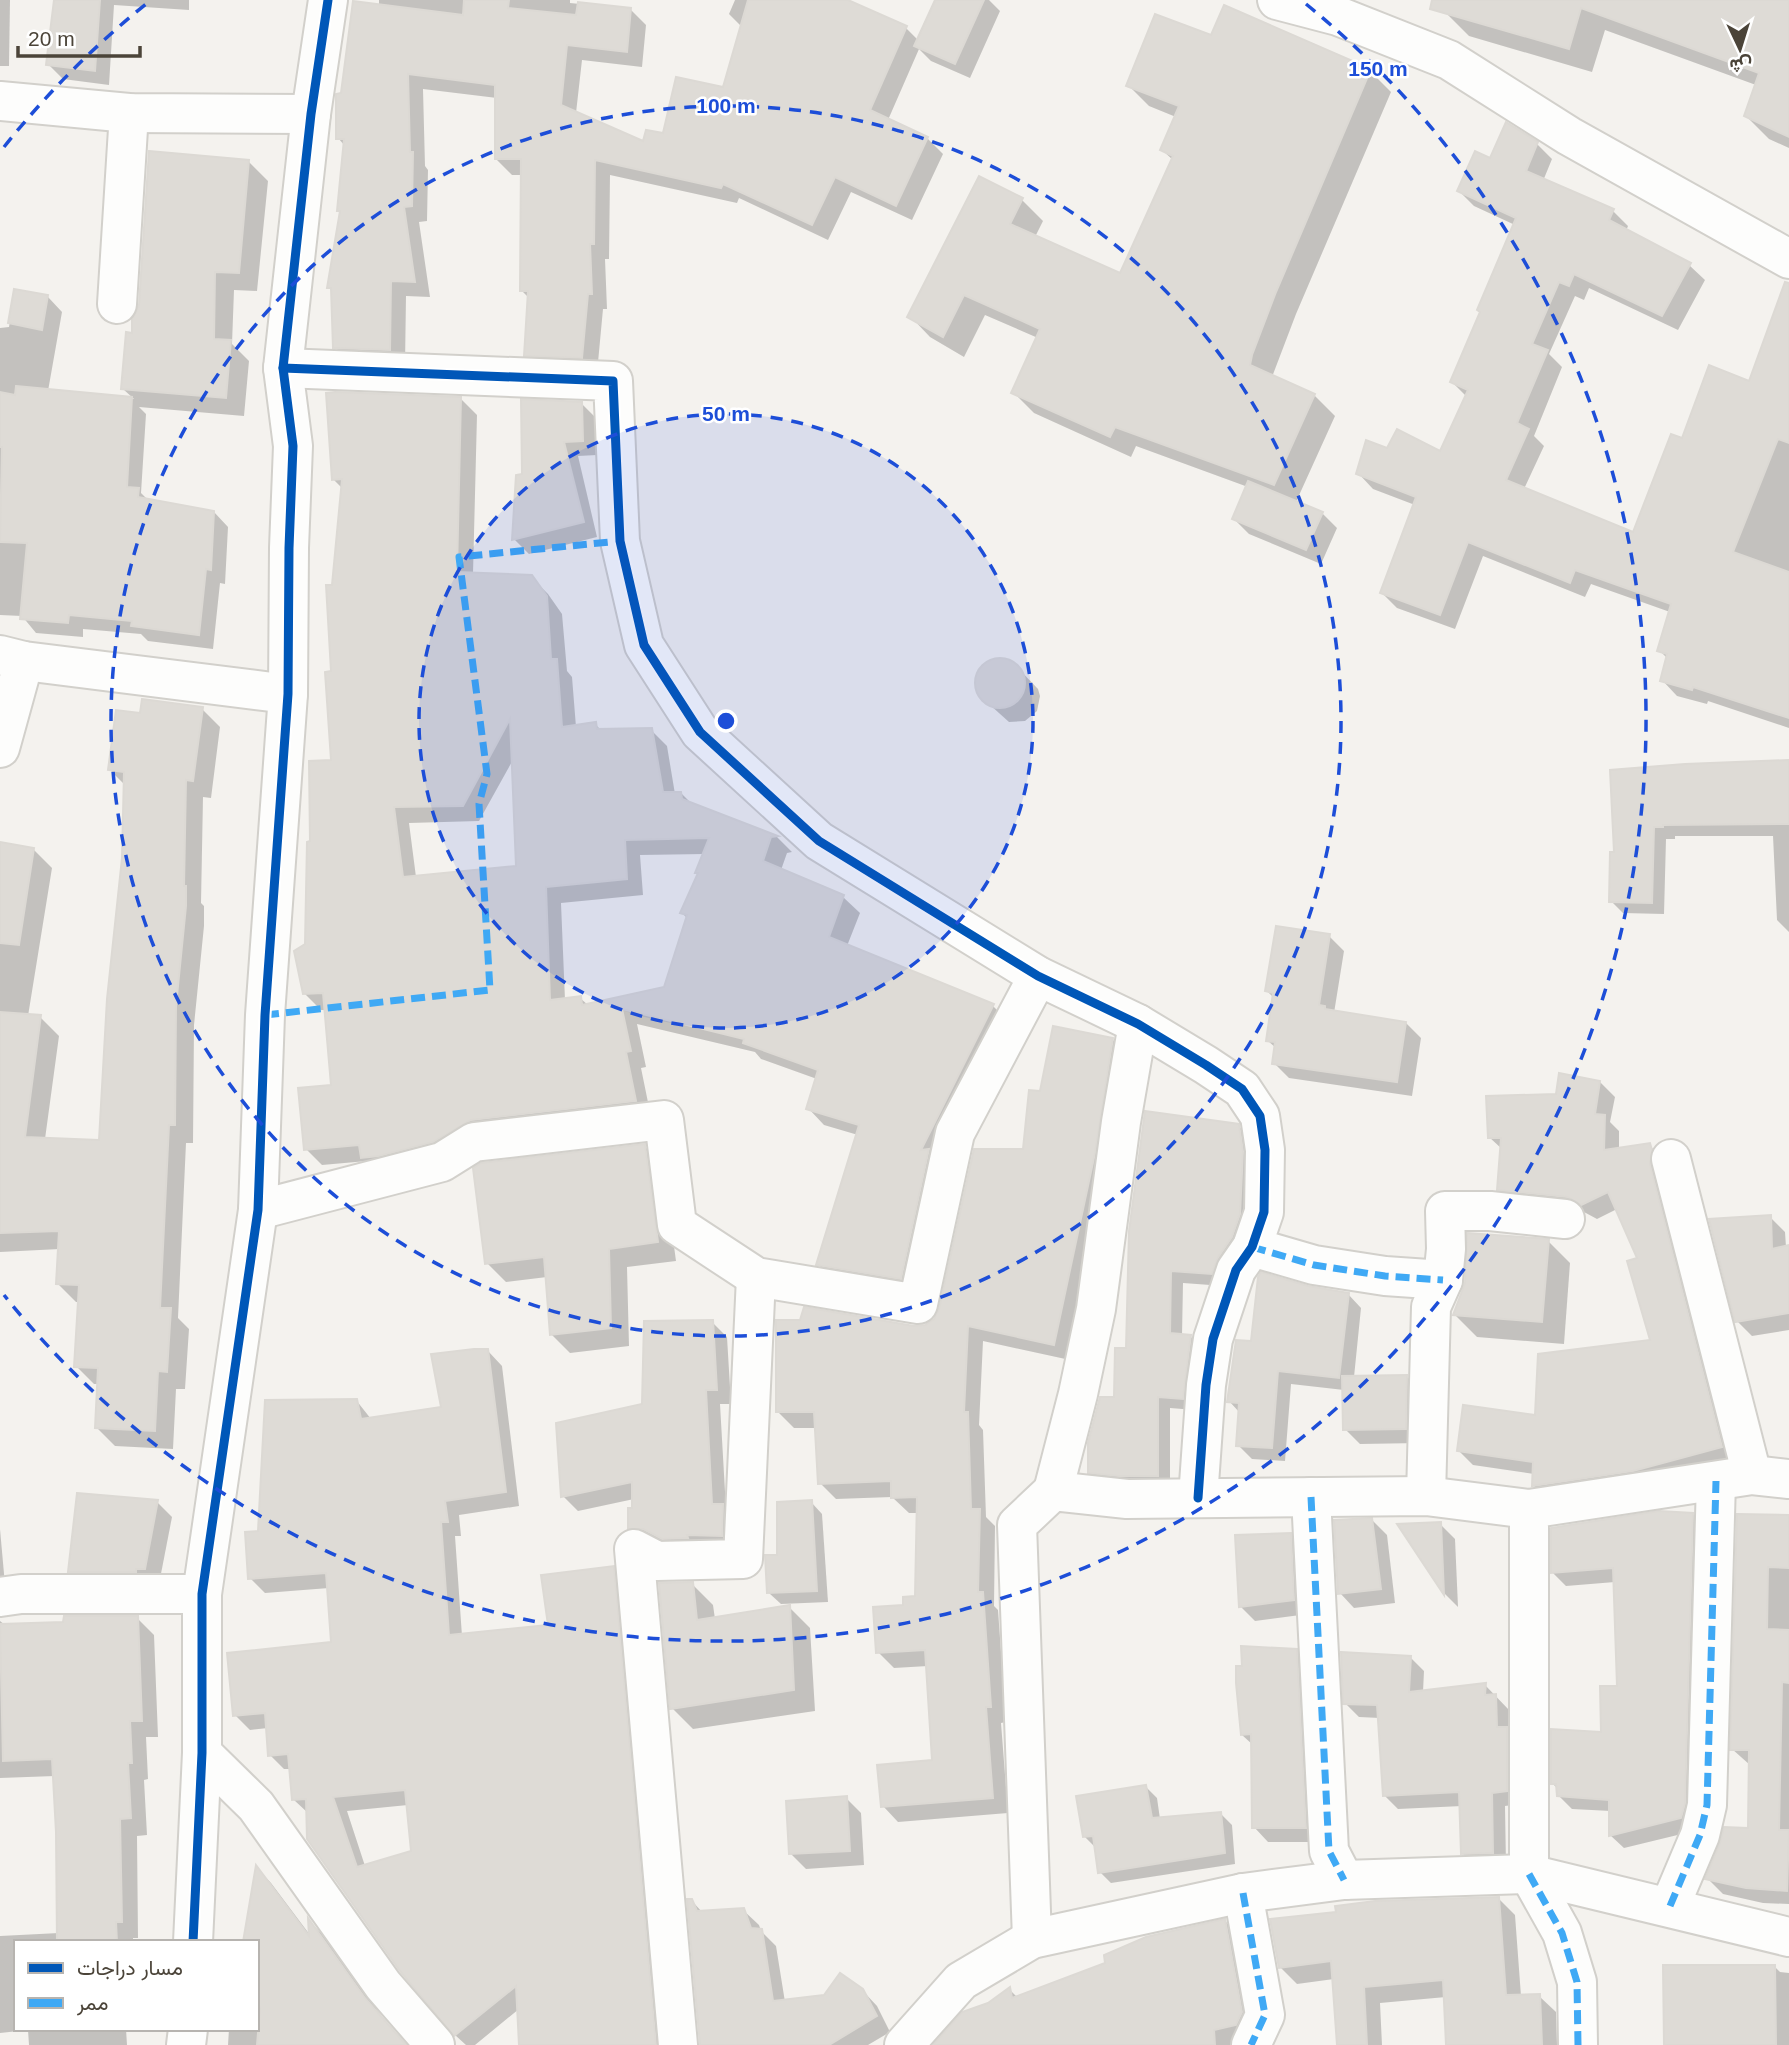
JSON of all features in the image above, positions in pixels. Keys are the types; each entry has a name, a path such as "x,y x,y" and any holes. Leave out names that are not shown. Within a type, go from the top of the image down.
{"street":[{"path":"193,1940 202,1753 202,1594 258,1210 265,1015 288,694 293,446 283,368 311,114 328,0"},
{"path":"1277,0 1341,8 1449,60 1569,136 1789,259"},
{"path":"0,101 130,113 311,114"},
{"path":"117,304 130,113"},
{"path":"283,368 612,381 620,541 644,645 700,732 819,841 1038,976 1138,1024 1242,1089 1260,1116 1265,1150 1264,1212 1252,1247 1236,1270 1213,1339 1206,1385 1198,1498"},
{"path":"0,748 12,658 288,694"},
{"path":"258,1210 442,1162 474,1142 664,1119 677,1225 756,1277 918,1304 955,1133 1038,976"},
{"path":"1032,1939 1017,1525 1053,1491 1078,1394 1096,1309 1121,1122 1138,1024"},
{"path":"1670,1906 1700,1835 1707,1805 1753,1479 1671,1159"},
{"path":"1426,1496 1431,1307 1443,1280 1445,1211 1490,1211 1565,1219"},
{"path":"1252,1247 1314,1265 1385,1276 1443,1280"},
{"path":"678,2045 634,1549 657,1561 743,1559 756,1277"},
{"path":"1053,1491 1127,1499 1426,1496 1529,1509 1753,1479"},
{"path":"1311,1497 1329,1851 1345,1880"},
{"path":"1529,1509 1529,1874 1562,1933 1577,1982 1578,2045"},
{"path":"0,1597 21,1594 202,1594"},
{"path":"202,1753 256,1806 383,1985 435,2045"},
{"path":"904,2045 961,1981 1032,1939 1243,1893 1345,1880 1529,1874 1670,1906 1789,1937"},
{"path":"1243,1893 1265,2015 1251,2045"}],"building":[{"path":"54,0 100,0 95,71 46,65"},
{"path":"464,0 509,0 508,8 576,15 578,2 631,8 627,52 567,45 561,105 643,141 646,130 663,133 676,77 723,87 748,0 848,0 907,26 870,110 928,137 896,206 835,177 812,225 723,184 721,188 595,160 594,244 590,244 592,294 588,294 582,358 524,356 528,291 520,291 521,159 495,159 495,85 408,74 410,152 413,152 412,206 404,207 415,282 391,281 390,350 333,348 331,288 327,288 340,211 337,211 344,139 336,139 336,94 341,93 353,1 463,15"},
{"path":"935,0 984,0 955,64 914,46"},
{"path":"1432,0 1789,0 1789,137 1744,116 1759,73 1581,8 1569,49 1430,9"},
{"path":"1224,5 1371,69 1252,355 1250,365 1315,394 1274,485 1115,427 1110,437 1011,393 1040,329 964,295 943,337 907,317 979,176 1023,198 1010,224 1120,273 1173,156 1160,150 1179,106 1126,86 1155,14 1211,35"},
{"path":"1506,122 1538,142 1526,171 1614,209 1609,220 1691,263 1662,316 1574,274 1569,286 1559,282 1532,344 1548,350 1517,423 1529,429 1506,480 1633,532 1671,434 1682,438 1709,365 1749,381 1785,282 1789,283 1789,443 1778,439 1733,552 1789,572 1789,718 1693,687 1692,690 1660,681 1667,654 1657,651 1671,604 1575,570 1570,583 1468,542 1440,615 1380,593 1416,497 1356,474 1366,440 1387,448 1397,429 1440,451 1468,390 1450,382 1516,218 1457,191 1475,151 1490,158"},
{"path":"149,151 249,160 239,273 215,272 214,339 231,340 226,398 121,389 126,332 132,333 132,319 139,305"},
{"path":"14,289 48,295 42,330 8,323"},
{"path":"16,386 132,397 127,487 139,488 138,497 214,511 211,570 206,569 199,635 131,626 132,621 69,615 68,623 20,619 27,543 0,542 0,392 15,395"},
{"path":"326,393 461,397 457,572 532,575 547,596 551,659 557,659 562,727 596,722 597,729 652,728 663,792 681,792 682,799 778,836 771,837 763,861 844,895 829,937 994,1004 921,1150 929,1149 901,1279 816,1265 859,1125 806,1109 818,1070 743,1043 744,1039 622,1009 631,1051 626,1052 636,1101 471,1120 433,1142 379,1156 361,1158 359,1145 304,1150 298,1088 331,1085 323,993 303,994 294,951 305,944 307,842 310,841 309,761 331,760 325,672 331,671 326,585 332,585 342,479 332,480","holes":["510,719 516,866 403,877 394,807 463,806","709,838 695,873 698,873 680,913 687,915 664,987 582,1005 581,996 550,1000 546,887 627,879 625,840"]},
{"path":"521,399 582,402 583,441 564,442 584,522 512,540 516,475 522,474"},
{"path":"1248,481 1323,512 1306,550 1232,519"},
{"path":"1000,658 1018,665 1025,683 1018,701 1000,708 982,701 975,683 982,665"},
{"path":"142,699 203,707 193,781 186,780 186,906 176,1006 175,1125 169,1125 160,1308 171,1308 167,1372 158,1371 155,1431 95,1428 98,1368 74,1367 79,1285 56,1284 59,1231 0,1233 0,1012 41,1015 25,1137 99,1140 107,999 122,858 124,772 108,770 116,710 140,713"},
{"path":"1789,760 1789,824 1654,827 1652,903 1609,902 1610,852 1614,852 1610,770"},
{"path":"0,842 34,848 19,945 0,943"},
{"path":"1276,926 1330,934 1319,1005 1325,1006 1325,1009 1406,1022 1397,1082 1272,1064 1275,1042 1266,1041 1273,993 1265,991"},
{"path":"1053,1026 1113,1038 1095,1153 1054,1345 968,1326 964,1412 968,1412 971,1509 980,1509 978,1592 983,1592 991,1707 986,1707 993,1798 881,1807 877,1765 932,1760 925,1650 876,1653 873,1607 903,1605 903,1597 915,1596 917,1497 891,1498 891,1481 818,1484 814,1412 776,1412 776,1320 800,1320 804,1307 914,1326 925,1325 934,1319 939,1309 974,1149 1023,1149 1029,1090 1040,1091"},
{"path":"1559,1073 1600,1081 1595,1114 1605,1115 1604,1150 1650,1143 1650,1164 1722,1447 1633,1471 1532,1486 1533,1462 1457,1451 1463,1405 1535,1415 1538,1354 1650,1340 1627,1261 1637,1258 1608,1192 1581,1205 1567,1197 1497,1190 1501,1138 1488,1138 1486,1096 1556,1094"},
{"path":"1145,1111 1239,1124 1243,1151 1240,1214 1232,1237 1218,1258 1212,1274 1171,1271 1170,1333 1191,1335 1183,1399 1158,1397 1158,1476 1088,1473 1088,1443 1100,1397 1114,1397 1115,1348 1126,1348 1129,1231"},
{"path":"645,1144 658,1242 609,1249 611,1328 550,1335 544,1257 485,1264 473,1168 481,1163"},
{"path":"1771,1215 1772,1249 1789,1245 1789,1313 1735,1322 1709,1219"},
{"path":"1467,1233 1549,1239 1542,1322 1453,1315 1465,1283"},
{"path":"1261,1272 1308,1286 1349,1293 1339,1378 1278,1371 1272,1448 1236,1446 1239,1403 1227,1402 1236,1340 1251,1341 1258,1277"},
{"path":"713,1320 717,1390 706,1390 712,1504 723,1504 722,1536 687,1535 688,1538 662,1539 643,1529 628,1529 628,1508 632,1508 632,1482 561,1497 556,1423 642,1404 644,1321"},
{"path":"488,1349 506,1492 445,1501 448,1522 441,1522 449,1635 548,1625 541,1575 614,1566 656,2045 519,2045 516,1986 454,2036 400,1971 307,1839 306,1799 292,1800 288,1754 268,1756 265,1713 233,1716 227,1653 331,1642 326,1573 248,1579 245,1532 258,1531 265,1400 357,1399 361,1419 441,1407 431,1354","holes":["405,1790 411,1851 357,1867 333,1797"]},
{"path":"1407,1375 1406,1429 1343,1430 1342,1376"},
{"path":"77,1493 158,1500 145,1569 136,1569 136,1572 68,1572"},
{"path":"812,1500 817,1591 767,1593 765,1555 777,1555 777,1502"},
{"path":"1659,1511 1693,1513 1685,1804 1681,1818 1609,1836 1609,1800 1557,1796 1556,1784 1551,1784 1551,1729 1601,1732 1600,1686 1617,1686 1613,1568 1551,1573 1551,1528"},
{"path":"1737,1514 1789,1515 1789,1568 1768,1567 1767,1629 1789,1630 1789,1683 1782,1682 1779,1830 1789,1830 1787,1891 1746,1888 1705,1879 1724,1827 1748,1828 1749,1750 1730,1750"},
{"path":"1372,1518 1381,1589 1338,1594 1334,1520"},
{"path":"1441,1522 1444,1595 1397,1524"},
{"path":"1291,1533 1294,1600 1239,1607 1235,1535"},
{"path":"693,1582 697,1620 790,1605 794,1690 670,1709 659,1583"},
{"path":"64,1616 138,1616 142,1721 130,1721 132,1763 128,1763 131,1818 120,1819 122,1922 116,1922 117,1940 57,1940 52,1759 3,1761 0,1624 63,1622"},
{"path":"1241,1646 1297,1649 1306,1828 1252,1828 1251,1734 1241,1735 1236,1683 1236,1666 1242,1666"},
{"path":"1341,1652 1411,1656 1409,1692 1486,1683 1485,1695 1496,1694 1497,1727 1507,1727 1507,1791 1492,1793 1493,1853 1461,1854 1459,1792 1383,1796 1377,1705 1343,1704"},
{"path":"1146,1785 1152,1818 1221,1812 1225,1853 1098,1873 1093,1836 1083,1837 1076,1796"},
{"path":"847,1796 850,1851 789,1854 786,1801"},
{"path":"256,1865 309,1936 308,1918 365,1998 406,2045 257,2045 260,2009 259,1940 243,1940"},
{"path":"1499,1897 1506,1995 1540,1994 1542,2045 1446,2045 1443,1980 1364,1987 1367,2045 1337,2045 1331,1961 1279,1968 1270,1919 1336,1912 1335,1906 1375,1901"},
{"path":"687,1899 692,1899 697,1911 744,1908 751,1928 762,1929 773,2001 824,1995 840,1973 863,1989 877,2016 829,2045 700,2045"},
{"path":"1225,1919 1242,2012 1236,2025 1214,2030 1215,2045 933,2045 962,2012 988,2003 1010,1987 1012,1998 1105,1963 1104,1955 1146,1937"},
{"path":"1663,1965 1775,1965 1776,2045 1664,2045"}],"marked path":[{"path":"265,1015 490,990 479,804 487,774 459,557 620,541"},
{"path":"1252,1247 1314,1265 1385,1276 1443,1280"},
{"path":"1670,1906 1700,1835 1707,1805 1716,1481"},
{"path":"1311,1497 1329,1851 1344,1880"},
{"path":"1529,1874 1562,1933 1577,1982 1578,2045"},
{"path":"1243,1893 1265,2015 1251,2045"}],"cycle path":[{"path":"193,1940 202,1753 202,1594 258,1210 265,1015 288,694 293,446 283,368 311,114 328,0"},
{"path":"283,368 613,381 620,541 644,645 700,732 819,841 1038,976 1138,1024 1242,1089 1260,1116 1265,1150 1264,1212 1252,1247 1236,1270 1213,1339 1206,1385 1198,1498"}]}
